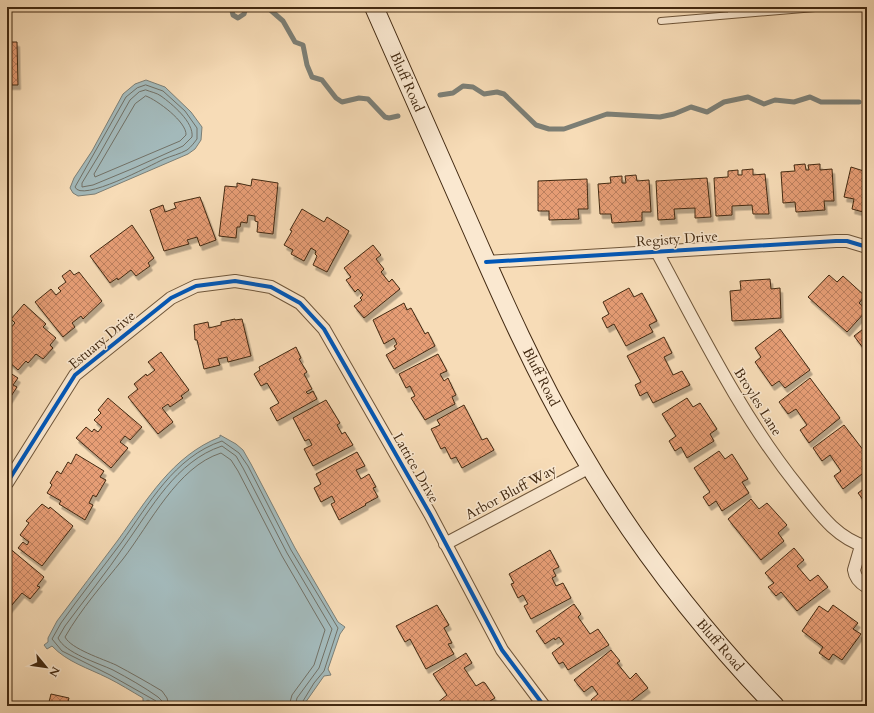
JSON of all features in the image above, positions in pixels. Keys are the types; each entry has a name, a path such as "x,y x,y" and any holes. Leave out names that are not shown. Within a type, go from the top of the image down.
{"main road":[{"name":"Bluff Road","path":"374,7 486,262 542,381 590,467 623,518 675,591 730,657 775,706"}],"street":[{"name":"Registy Drive","path":"486,262 836,241 847,241 867,248"},
{"name":"Broyles Lane","path":"657,252 727,382 766,445 831,527 848,540 864,546 854,570 861,583 867,587"},
{"name":"Estuary Drive","path":"7,483 75,375 171,298 196,286 235,281"},
{"name":"Lattice Drive","path":"235,281 271,287 300,302 324,329 445,544 502,650 544,706"},
{"name":"Arbor Bluff Way","path":"445,544 590,467"}],"lane":[{"path":"731,7 731,15"},
{"path":"662,21 827,7"}],"water":[{"path":"146,80 165,87 191,112 202,127 201,140 195,149 188,154 95,194 78,196 73,193 70,188 74,178 92,151 123,94 135,84"},
{"path":"220,435 236,444 243,450 295,548 338,622 345,627 340,634 328,669 331,675 324,676 303,706 157,706 148,700 145,702 143,701 143,698 108,678 71,661 52,646 47,649 44,645 48,642 48,638 57,621 150,495 174,467 188,455 203,445 220,437"}],"building":[{"path":"7,42 17,42 18,85 7,85"},
{"path":"805,164 806,170 809,170 808,165 820,164 820,170 832,169 834,201 824,201 825,210 796,212 795,202 783,203 781,172 795,171 794,165"},
{"path":"851,167 867,172 867,213 852,209 854,199 844,197"},
{"path":"753,169 753,175 765,174 769,214 753,214 752,205 732,206 732,215 716,216 714,178 728,177 728,171 738,170 738,175 742,175 742,170"},
{"path":"636,175 637,181 649,180 651,212 642,212 642,221 612,223 611,214 600,214 598,184 611,183 610,177 622,176 622,183 626,183 625,176"},
{"path":"707,178 711,217 695,218 695,208 674,209 675,219 658,220 656,181"},
{"path":"252,179 278,183 273,234 257,232 258,222 255,221 255,216 248,215 247,223 241,222 240,227 237,227 236,238 219,236 225,186 237,187 237,183 251,186"},
{"path":"587,179 588,209 578,209 579,219 549,220 549,211 538,211 538,181"},
{"path":"200,197 216,240 200,246 197,237 187,240 189,244 164,251 150,210 163,205 165,212 176,208 174,203"},
{"path":"302,209 324,222 327,217 349,231 327,272 313,265 317,256 315,254 316,251 311,248 304,261 291,254 293,250 284,245 292,231 290,230"},
{"path":"132,225 154,258 148,263 150,266 136,276 131,270 118,280 117,278 110,283 90,256"},
{"path":"373,245 381,255 376,259 384,269 381,272 389,282 392,279 400,289 364,318 354,306 362,300 360,298 363,295 358,289 355,292 346,280 351,277 344,268"},
{"path":"70,270 74,275 79,272 102,301 83,319 81,316 72,323 75,327 63,337 35,302 51,289 56,295 61,291 58,288 66,282 62,276"},
{"path":"829,275 837,282 843,276 865,296 859,303 867,310 847,332 808,297"},
{"path":"770,279 771,289 780,288 781,318 732,321 730,291 741,290 740,281"},
{"path":"629,288 634,297 642,293 657,321 649,325 653,332 626,346 614,324 607,328 602,318 609,314 603,302"},
{"path":"404,303 407,310 411,308 425,334 428,332 435,346 394,369 386,355 396,349 394,346 397,344 394,338 384,344 373,320"},
{"path":"24,304 46,324 43,327 56,338 50,345 53,348 43,359 36,354 28,363 26,361 18,370 7,360 7,332 15,323 11,319"},
{"path":"242,319 251,356 228,362 227,357 218,359 220,365 204,369 197,340 195,340 194,325 208,322 209,328 221,325 221,322"},
{"path":"867,326 867,353 854,336"},
{"path":"780,329 810,370 785,388 779,381 772,386 755,362 761,357 755,348"},
{"path":"664,337 672,353 664,357 673,375 682,371 690,385 653,403 647,392 640,396 635,385 641,382 627,356"},
{"path":"296,347 301,358 299,359 307,372 304,374 312,389 306,392 308,394 313,391 317,399 277,421 270,408 279,403 267,383 261,386 254,374 260,370 259,367"},
{"path":"161,352 189,390 181,396 183,398 170,407 168,404 162,408 173,422 158,434 128,397 138,389 134,384 146,374 147,376 155,370 148,362"},
{"path":"438,354 447,371 440,374 444,381 448,378 456,395 452,397 455,404 425,420 411,398 415,396 410,386 406,388 399,374"},
{"path":"7,371 18,378 13,385 17,387 8,401"},
{"path":"810,378 840,418 809,443 800,430 807,425 796,409 788,414 779,402"},
{"path":"108,398 142,427 130,440 125,436 120,442 128,448 111,468 76,438 86,427 92,432 94,429 98,432 102,427 94,420 101,413 98,410"},
{"path":"687,398 693,407 700,403 717,429 710,434 714,441 687,458 681,447 675,451 669,441 676,436 662,414"},
{"path":"326,400 340,423 337,425 342,434 345,432 353,445 313,466 304,449 312,445 309,439 305,441 293,418"},
{"path":"464,405 482,440 487,438 494,450 462,468 456,457 451,459 445,447 441,449 431,429 440,425 437,420"},
{"path":"844,425 867,455 867,470 843,489 834,476 841,471 830,455 822,461 813,448"},
{"path":"719,451 725,459 732,454 748,479 742,482 749,493 722,511 716,501 709,506 703,497 710,492 694,468"},
{"path":"357,452 365,466 356,470 361,479 369,474 376,487 373,488 378,497 339,520 331,504 335,502 332,496 321,502 314,488 321,484 316,474"},
{"path":"76,454 104,471 100,477 106,480 96,497 93,495 89,503 93,505 85,520 59,504 61,501 47,493 52,485 50,483 57,471 61,474 68,462 71,464"},
{"path":"867,486 867,505 858,493"},
{"path":"751,499 759,509 767,503 787,525 778,533 784,541 761,560 728,519"},
{"path":"42,504 49,509 50,507 73,526 42,566 18,548 23,542 27,545 29,542 20,535 29,523 26,521"},
{"path":"8,547 44,577 37,586 40,587 30,599 22,593 7,611"},
{"path":"794,548 804,560 797,566 810,581 818,575 828,587 797,611 781,592 776,596 768,587 774,583 765,573"},
{"path":"550,550 559,567 553,570 556,576 552,578 556,586 563,583 571,598 531,619 524,606 528,604 523,595 518,598 511,584 514,583 509,574"},
{"path":"574,604 581,614 578,617 590,634 598,629 609,645 568,670 563,662 559,664 552,653 564,644 559,637 555,640 554,638 545,644 536,631"},
{"path":"437,605 449,625 444,628 452,643 448,644 454,654 426,669 410,639 405,642 396,626"},
{"path":"833,605 858,623 853,629 861,634 842,660 833,654 829,660 819,653 823,647 802,631 819,606 828,612"},
{"path":"611,650 620,661 617,663 630,679 636,673 648,688 625,706 595,706 591,700 598,694 592,686 584,692 574,680"},
{"path":"466,653 472,663 464,668 476,686 483,682 485,683 495,698 482,706 439,706 437,703 447,695 433,674"},
{"path":"51,694 69,698 68,702 81,706 48,706"}],"waterway":[{"path":"231,7 233,15 238,18 244,14 246,7"},
{"path":"267,7 283,21 295,42 303,45 307,65 312,77 322,80 336,98 342,102 359,98 368,99 385,117 389,118 398,116"},
{"path":"440,95 453,93 463,86 473,87 484,94 497,92 504,94 536,125 549,129 564,129 607,114 660,117 674,114 691,107 707,112 724,102 748,97 764,104 775,100 794,102 810,97 821,102 859,102"}],"cycle path":[{"path":"486,262 836,241 847,241 867,247"},
{"path":"7,483 75,375 171,298 196,286 235,281 271,287 300,303 324,329 430,514 502,650 544,706"}]}
